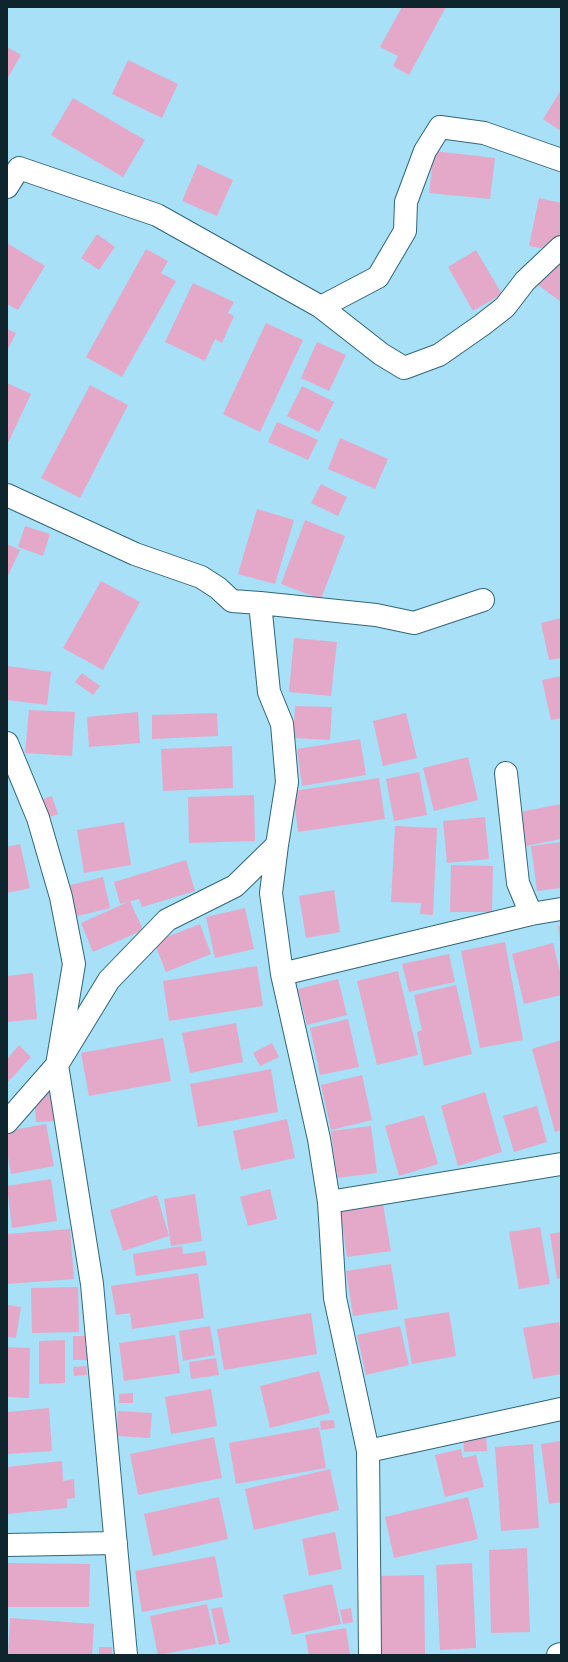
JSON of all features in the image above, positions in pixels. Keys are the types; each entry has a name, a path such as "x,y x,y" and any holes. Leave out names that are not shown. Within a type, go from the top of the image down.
{"street":[{"path":"321,308 378,277 405,231 406,202 425,151 440,127 484,133 561,160"},
{"path":"7,187 19,168 157,215 321,308 381,354 404,368 438,355 488,321 505,307 525,281 561,247"},
{"path":"7,495 135,554 201,577 218,588 232,602 260,603 376,615 414,623 483,600"},
{"path":"260,603 269,692 282,724 287,782 271,893 282,974 319,1139 329,1202 335,1298 368,1451 370,1655"},
{"path":"7,743 38,818 61,897 74,964 57,1065 92,1284 126,1655"},
{"path":"506,773 518,883 531,914"},
{"path":"7,1122 57,1065 109,980 162,925 167,920 235,886 277,845"},
{"path":"235,886 271,893"},
{"path":"282,974 531,914 561,909"},
{"path":"329,1202 561,1164"},
{"path":"368,1451 561,1409"},
{"path":"7,1545 116,1543"}],"building":[{"path":"402,7 446,7 409,75 393,66 398,56 380,47"},
{"path":"7,47 21,55 7,79"},
{"path":"128,60 178,84 162,118 112,94"},
{"path":"561,90 561,131 543,119"},
{"path":"73,98 145,140 123,177 51,135"},
{"path":"434,151 495,158 490,199 429,193"},
{"path":"198,164 233,180 217,216 182,201"},
{"path":"539,198 561,203 561,241 552,250 529,246"},
{"path":"97,234 115,247 99,270 81,258"},
{"path":"7,243 45,266 18,310 7,304"},
{"path":"146,249 168,261 161,273 176,281 122,377 86,357"},
{"path":"476,250 502,294 473,311 448,267"},
{"path":"561,252 561,302 537,284"},
{"path":"193,283 234,302 228,313 234,316 222,343 215,339 205,361 165,342"},
{"path":"266,323 303,340 260,432 223,414"},
{"path":"7,329 16,333 7,351"},
{"path":"317,342 346,355 329,391 301,378"},
{"path":"7,383 31,394 7,445"},
{"path":"90,385 128,405 80,498 41,478"},
{"path":"302,386 334,402 319,432 287,416"},
{"path":"277,422 318,440 308,460 268,442"},
{"path":"340,438 388,459 375,489 328,469"},
{"path":"321,484 347,497 338,516 311,503"},
{"path":"257,509 294,520 275,584 238,574"},
{"path":"305,520 345,536 321,599 281,584"},
{"path":"25,526 50,534 43,556 18,547"},
{"path":"7,544 20,550 7,578"},
{"path":"101,581 140,602 103,670 63,648"},
{"path":"561,618 561,658 549,660 541,623"},
{"path":"294,638 337,642 331,696 289,692"},
{"path":"7,666 51,672 47,705 7,700"},
{"path":"82,673 100,686 93,695 75,682"},
{"path":"561,676 561,718 551,720 542,680"},
{"path":"295,706 332,707 330,740 293,738"},
{"path":"29,710 75,712 72,756 25,753"},
{"path":"138,712 140,743 89,747 87,717"},
{"path":"217,713 218,736 152,739 152,715"},
{"path":"406,713 417,758 383,766 373,721"},
{"path":"360,739 366,775 302,786 297,749"},
{"path":"232,746 233,788 163,791 161,749"},
{"path":"468,757 478,800 434,811 423,768"},
{"path":"419,772 427,815 394,821 386,779"},
{"path":"379,778 385,819 298,832 293,791"},
{"path":"254,795 255,841 189,843 188,797"},
{"path":"52,796 58,814 41,820 35,802"},
{"path":"561,804 561,839 526,846 520,812"},
{"path":"485,817 489,859 447,863 443,821"},
{"path":"124,822 131,865 84,873 77,830"},
{"path":"395,826 437,828 433,915 420,914 421,903 391,902"},
{"path":"561,842 561,888 537,891 531,846"},
{"path":"20,844 30,888 7,893 7,847"},
{"path":"186,860 195,891 142,907 139,899 120,904 114,882"},
{"path":"451,865 493,866 492,912 450,912"},
{"path":"103,877 110,908 74,917 67,886"},
{"path":"334,890 340,932 306,938 299,896"},
{"path":"130,901 143,930 93,952 81,923"},
{"path":"245,908 254,949 215,958 206,917"},
{"path":"200,924 211,954 166,972 154,942"},
{"path":"558,926 561,926 561,941 560,941"},
{"path":"505,942 523,1040 480,1048 461,951"},
{"path":"553,943 561,976 561,995 524,1004 512,954"},
{"path":"449,954 455,982 409,992 402,964"},
{"path":"257,966 263,1006 169,1021 163,981"},
{"path":"398,971 418,1055 377,1065 357,981"},
{"path":"33,973 37,1019 7,1022 7,976"},
{"path":"338,979 347,1015 307,1025 298,989"},
{"path":"456,985 472,1054 424,1066 417,1032 422,1030 414,995"},
{"path":"348,1019 359,1067 320,1075 310,1028"},
{"path":"236,1023 243,1062 190,1073 182,1033"},
{"path":"163,1038 171,1081 89,1096 81,1053"},
{"path":"561,1040 561,1130 555,1132 532,1049"},
{"path":"272,1043 279,1057 260,1066 253,1053"},
{"path":"19,1045 31,1057 7,1083 7,1059"},
{"path":"271,1069 278,1112 198,1127 190,1084"},
{"path":"362,1075 372,1120 331,1130 321,1085"},
{"path":"485,1092 502,1152 458,1166 441,1106"},
{"path":"54,1093 57,1121 36,1122 34,1094"},
{"path":"537,1106 547,1142 514,1152 503,1116"},
{"path":"424,1115 438,1164 399,1176 385,1126"},
{"path":"287,1119 295,1158 241,1170 233,1131"},
{"path":"46,1124 54,1166 11,1174 7,1152 7,1131"},
{"path":"371,1126 377,1173 337,1178 331,1131"},
{"path":"51,1179 57,1221 12,1228 7,1186"},
{"path":"270,1189 277,1219 248,1226 240,1197"},
{"path":"195,1194 202,1241 171,1246 164,1199"},
{"path":"157,1195 169,1236 123,1251 110,1210"},
{"path":"383,1204 391,1251 347,1257 340,1210"},
{"path":"540,1227 550,1284 519,1289 509,1232"},
{"path":"70,1229 74,1279 7,1284 7,1234"},
{"path":"561,1232 561,1278 557,1279 550,1234"},
{"path":"182,1246 183,1254 205,1251 207,1265 136,1276 133,1254"},
{"path":"391,1264 398,1309 353,1316 346,1271"},
{"path":"198,1273 204,1318 132,1329 130,1313 116,1315 111,1286"},
{"path":"78,1287 79,1332 32,1333 31,1288"},
{"path":"7,1305 21,1307 16,1338 7,1337"},
{"path":"449,1312 456,1356 412,1364 404,1319"},
{"path":"311,1313 317,1354 224,1370 217,1329"},
{"path":"559,1322 561,1335 561,1374 533,1379 523,1328"},
{"path":"210,1326 215,1355 183,1361 179,1331"},
{"path":"400,1326 409,1365 366,1375 357,1335"},
{"path":"175,1335 180,1373 124,1381 119,1343"},
{"path":"73,1336 91,1336 90,1360 73,1360"},
{"path":"65,1340 65,1383 39,1384 39,1341"},
{"path":"7,1347 30,1348 29,1398 7,1397"},
{"path":"216,1358 219,1375 191,1379 189,1362"},
{"path":"86,1366 87,1375 74,1376 73,1367"},
{"path":"319,1371 330,1413 270,1428 260,1386"},
{"path":"211,1389 217,1426 171,1434 165,1397"},
{"path":"133,1393 133,1403 119,1403 119,1394"},
{"path":"49,1408 52,1451 7,1454 7,1412"},
{"path":"118,1411 152,1413 150,1438 117,1436"},
{"path":"334,1420 335,1428 321,1430 320,1421"},
{"path":"319,1427 326,1468 236,1484 229,1443"},
{"path":"486,1433 487,1451 464,1452 463,1435"},
{"path":"214,1437 222,1478 138,1495 130,1454"},
{"path":"561,1441 561,1502 549,1504 541,1444"},
{"path":"533,1444 539,1528 501,1531 495,1447"},
{"path":"461,1449 463,1458 476,1455 484,1487 445,1497 435,1455"},
{"path":"62,1461 63,1481 74,1479 75,1498 67,1499 67,1508 7,1514 7,1467"},
{"path":"330,1469 339,1510 254,1530 245,1489"},
{"path":"219,1497 228,1539 153,1556 144,1514"},
{"path":"468,1497 478,1539 394,1558 385,1517"},
{"path":"335,1532 342,1569 309,1576 302,1539"},
{"path":"527,1548 530,1632 491,1633 489,1550"},
{"path":"215,1556 223,1597 142,1612 135,1571"},
{"path":"7,1563 90,1564 89,1607 7,1607"},
{"path":"472,1563 476,1648 440,1650 436,1565"},
{"path":"424,1575 425,1655 381,1655 380,1576"},
{"path":"332,1584 341,1624 292,1635 283,1595"},
{"path":"207,1604 216,1644 158,1655 150,1616"},
{"path":"222,1607 230,1642 219,1645 211,1609"},
{"path":"351,1608 353,1622 343,1624 340,1610"},
{"path":"10,1618 94,1624 92,1655 8,1655"},
{"path":"346,1628 350,1655 309,1655 305,1635"},
{"path":"99,1647 112,1647 112,1655 99,1655"}]}
